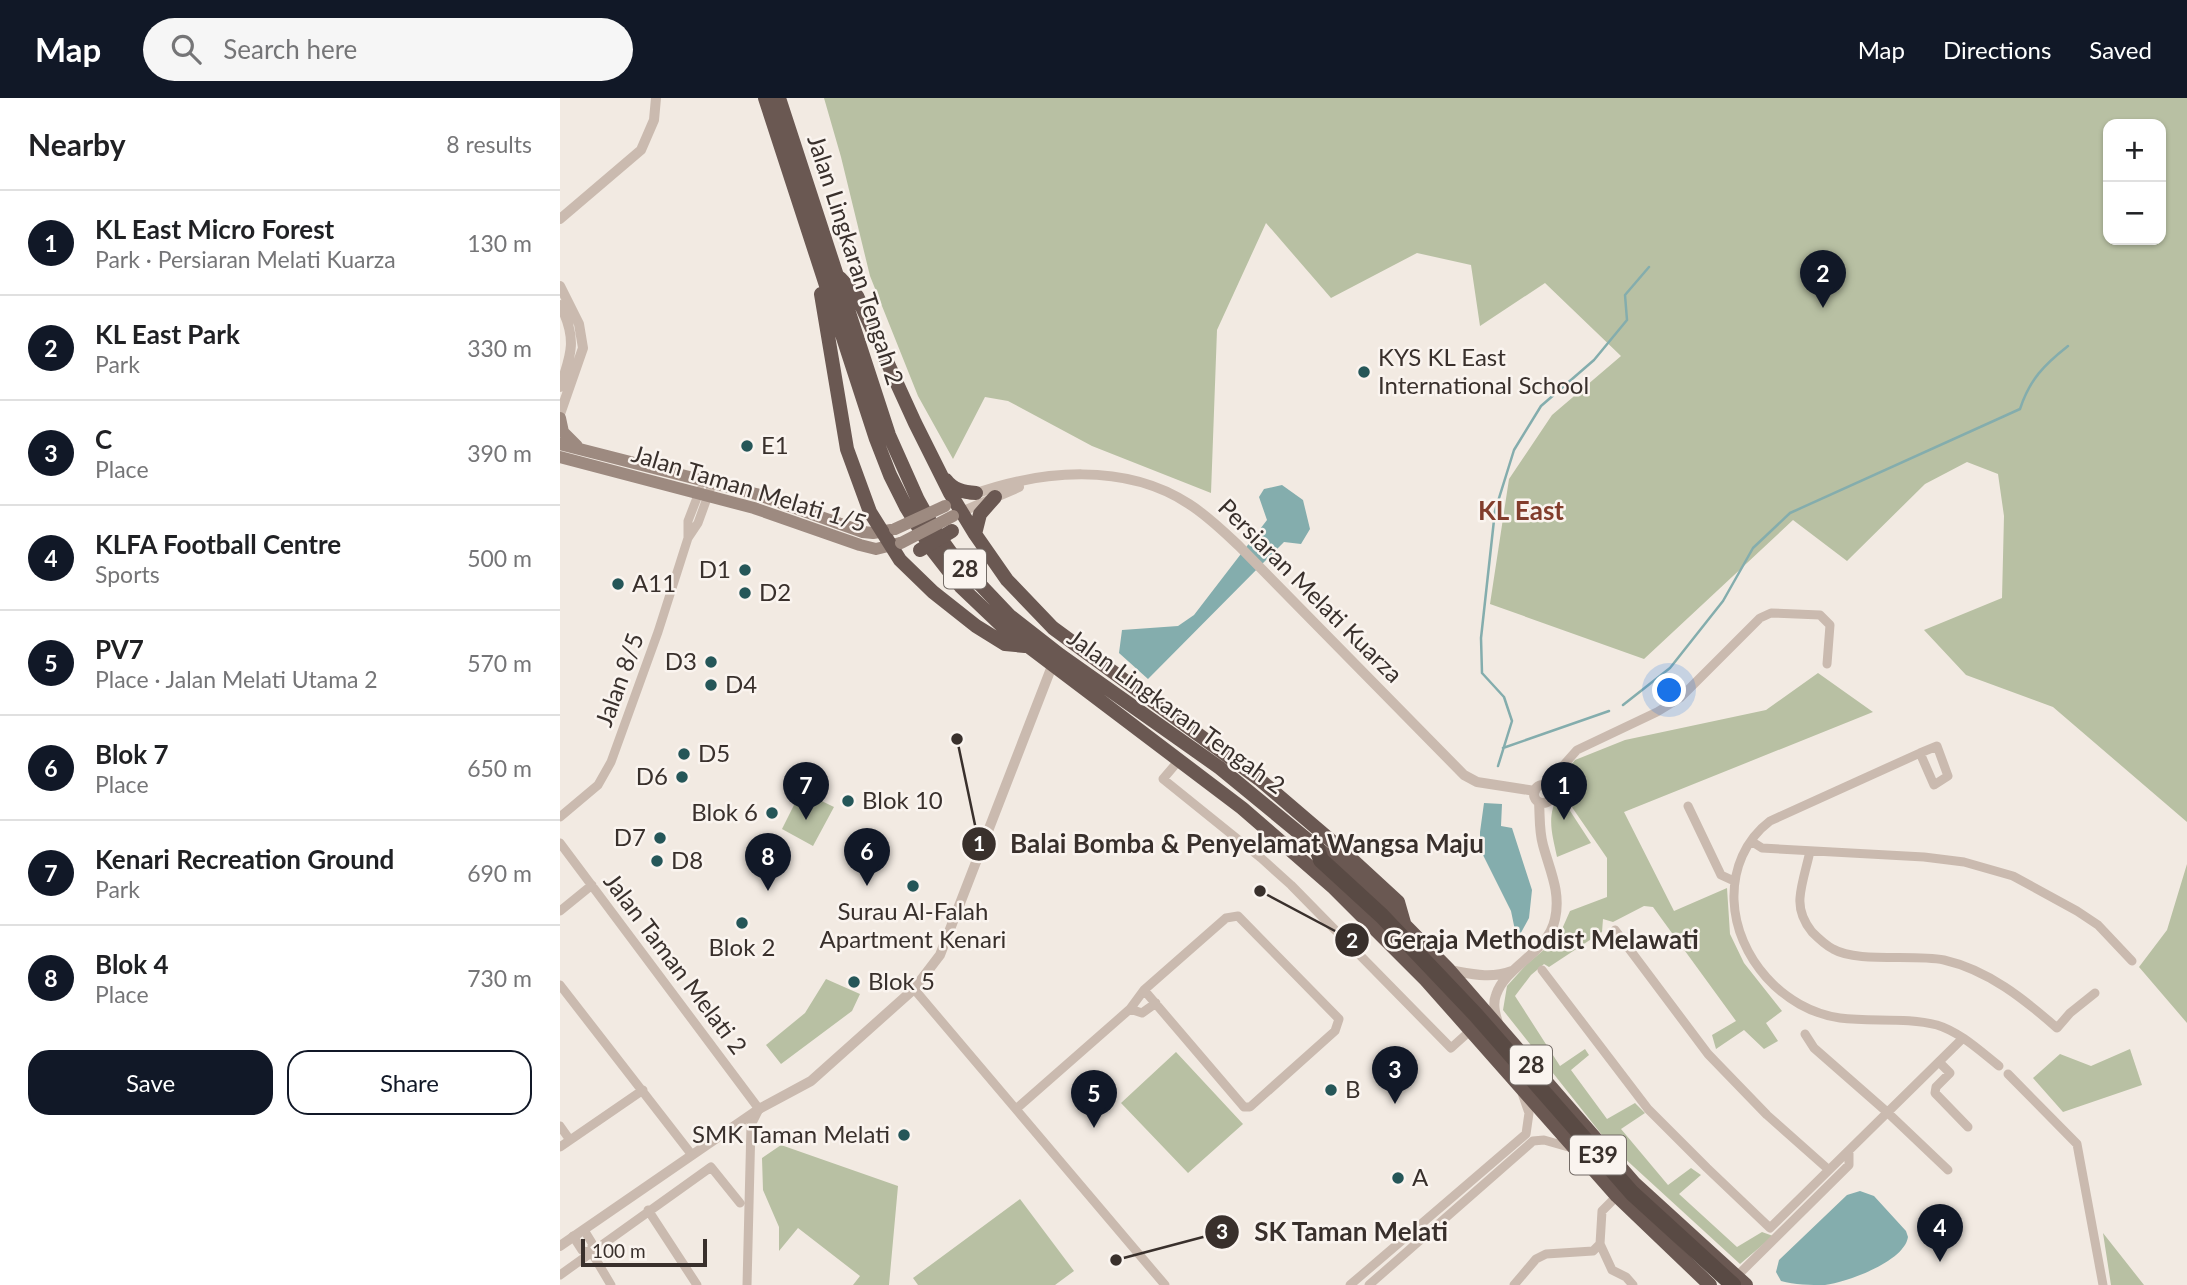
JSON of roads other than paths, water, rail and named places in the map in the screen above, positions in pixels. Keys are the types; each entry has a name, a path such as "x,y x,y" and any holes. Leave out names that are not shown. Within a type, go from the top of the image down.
{"highway":[{"name":"Jalan Lingkaran Tengah 2","path":"765,98 876,439 906,507 933,551 961,587 1026,646 1180,759 1242,808 1326,881 1473,1022 1520,1086 1574,1149 1617,1196 1710,1285"},
{"name":"Jalan Lingkaran Tengah 2","path":"779,98 889,435 903,470 936,532 971,577 1010,617 1220,768 1316,846 1404,923 1449,970 1635,1184 1738,1282"},
{"path":"813,245 847,449 870,512 889,531 900,560 933,592 1005,645 1026,646"},
{"path":"837,274 857,296 953,509 1007,580 1053,628 1188,726 1278,796 1398,902 1404,923"},
{"path":"938,471 950,486 963,492 976,493"},
{"path":"977,538 980,514 995,497"},
{"path":"912,572 914,560 920,550 952,531 961,531 977,538"},
{"name":"E39","path":"1316,846 1321,860 1381,916 1473,1022 1632,1193 1738,1282"}],"main road":[{"path":"560,416 563,433 581,450"},
{"name":"Jalan Taman Melati 1/5","path":"560,444 706,488 876,549 896,544 953,509"},
{"name":"Jalan Taman Melati 1/5","path":"560,457 706,488 756,494 863,532 889,531 953,509"},
{"path":"876,549 900,560"}],"street":[{"path":"560,219 641,150 654,120 656,98"},
{"path":"560,211 596,191"},
{"path":"560,286 579,324 583,348 560,416"},
{"path":"560,305 573,346 560,387"},
{"name":"Persiaran Melati Kuarza","path":"953,509 976,493 1030,480 1076,474 1118,477 1147,484 1187,502 1239,546 1464,775 1477,782 1540,793"},
{"name":"Persiaran Melati Kuarza","path":"953,509 995,497 1030,480"},
{"name":"Jalan 8/5","path":"560,817 598,785 611,762 659,632 688,538 688,521 706,488"},
{"path":"1499,1029 1495,1012 1496,995 1515,970 1544,941 1555,919 1557,890 1540,832 1540,793 1577,750 1657,712 1680,698 1760,618 1771,613 1819,615 1830,625 1827,664"},
{"path":"560,1246 760,1109 811,1081 914,989 940,955 1052,666"},
{"path":"1920,753 1770,821 1757,831 1741,859 1734,881 1735,915 1759,970 1792,1000 1836,1017 1933,1024 1951,1030 1999,1066"},
{"path":"1180,759 1163,779 1291,885 1451,1048 1473,1022"},
{"path":"1688,806 1721,875 1734,881"},
{"path":"1751,841 1762,848 1924,857 1964,862 2013,876 2077,911 2098,926 2132,961"},
{"name":"Jalan Taman Melati 2","path":"560,843 760,1109"},
{"path":"1810,851 1800,898 1800,912 1808,927 1834,950 1852,955 1943,960 1972,970 2027,1001 2057,1028 2070,1013 2095,993"},
{"path":"560,911 592,886"},
{"path":"1016,1109 1130,1009 1144,990 1226,918 1238,916 1339,1019 1335,1031 1250,1107 1244,1107 1144,990"},
{"path":"1615,930 1708,1054 1767,1115 1829,1170"},
{"path":"1449,970 1497,976 1515,970"},
{"path":"1542,970 1648,1109 1770,1228 1962,1039"},
{"path":"560,985 692,1155"},
{"path":"914,989 1165,1285"},
{"path":"1130,1009 1142,1013 1156,1003"},
{"path":"1805,1034 1814,1048 1888,1112 1948,1170"},
{"path":"1939,1062 1950,1073 1936,1087 1935,1093 1968,1127"},
{"path":"2008,1074 2077,1144 2103,1285"},
{"path":"1350,1285 1526,1134 1529,1114 1520,1086"},
{"path":"560,1147 643,1090"},
{"path":"747,1285 751,1125 760,1109"},
{"path":"560,1126 570,1140"},
{"path":"1369,1285 1533,1141 1544,1140 1574,1149"},
{"path":"1738,1282 1849,1165 1849,1151"},
{"path":"560,1275 711,1167 740,1203"},
{"path":"1617,1196 1602,1211 1600,1244 1612,1270 1626,1277 1633,1285"},
{"path":"648,1210 697,1285"},
{"path":"583,1230 592,1243 592,1252 611,1285"},
{"path":"573,1237 582,1250 592,1252"},
{"path":"1514,1285 1536,1259 1546,1254 1594,1251 1600,1244"}],"water":[{"path":"1282,485 1303,500 1310,529 1301,544 1284,542 1148,679 1119,653 1122,630 1178,626 1194,615 1267,520 1259,497 1264,489"},
{"path":"1484,803 1502,804 1501,826 1512,828 1532,890 1529,918 1517,940 1511,911 1480,849"},
{"path":"1860,1191 1874,1196 1906,1231 1908,1237 1904,1246 1886,1262 1847,1280 1825,1285 1781,1281 1776,1272 1779,1260 1847,1195"}],"waterway":[{"path":"1498,766 1512,721 1504,697 1482,673 1481,638 1495,511 1514,450 1541,406 1594,360 1627,320 1625,295 1649,267"},
{"path":"1623,705 1670,668 1723,601 1753,548 1790,513 2020,409 2028,389 2039,373 2068,346"},
{"path":"1503,748 1609,711"}],"place":[{"name":"KL East Park","path":"1823,308"},
{"name":"KYS KL East International School","path":"1364,372"},
{"name":"E1","path":"747,446"},
{"name":"D1","path":"745,570"},
{"name":"A11","path":"618,584"},
{"name":"D2","path":"745,593"},
{"name":"D3","path":"711,662"},
{"name":"D4","path":"711,685"},
{"name":"Balai Bomba & Penyelamat Wangsa Maju","path":"957,739"},
{"name":"D5","path":"684,754"},
{"name":"D6","path":"682,777"},
{"name":"Blok 10","path":"848,801"},
{"name":"Blok 6","path":"772,813"},
{"name":"Kenari Recreation Ground","path":"806,820"},
{"name":"KL East Micro Forest","path":"1564,820"},
{"name":"D7","path":"660,838"},
{"name":"D8","path":"657,861"},
{"name":"Blok 7","path":"867,886"},
{"name":"Surau Al-Falah Apartment Kenari","path":"913,886"},
{"name":"Blok 4","path":"768,891"},
{"name":"Geraja Methodist Melawati","path":"1260,891"},
{"name":"Blok 2","path":"742,923"},
{"name":"Blok 5","path":"854,982"},
{"name":"B","path":"1331,1090"},
{"name":"C","path":"1395,1104"},
{"name":"PV7","path":"1094,1128"},
{"name":"SMK Taman Melati","path":"904,1135"},
{"name":"A","path":"1398,1178"},
{"name":"SK Taman Melati","path":"1116,1260"},
{"name":"KLFA Football Centre","path":"1940,1262"}],"district":[{"name":"KL East","path":"1521,511"}]}
